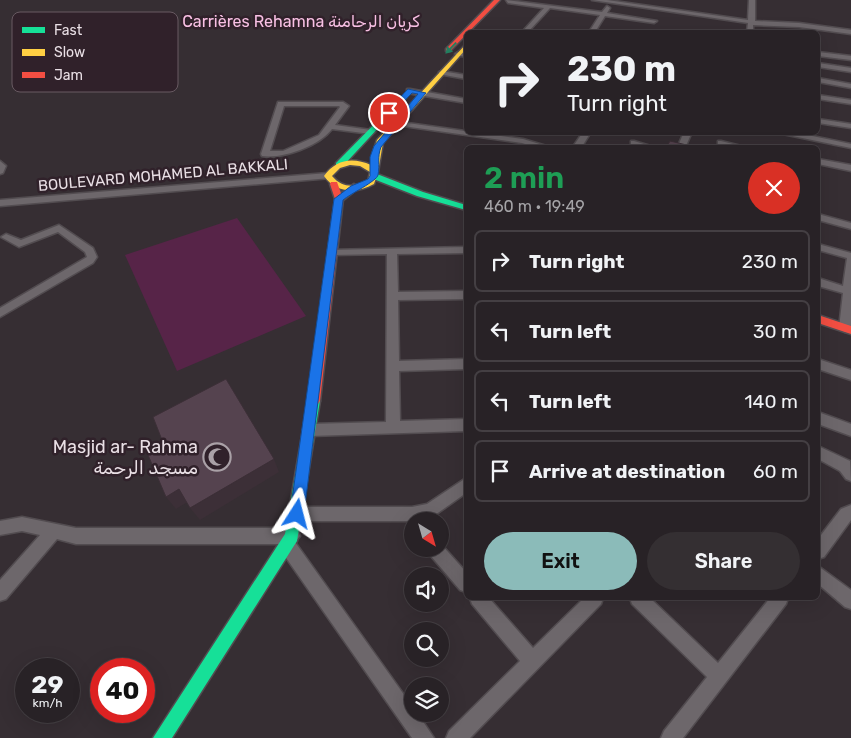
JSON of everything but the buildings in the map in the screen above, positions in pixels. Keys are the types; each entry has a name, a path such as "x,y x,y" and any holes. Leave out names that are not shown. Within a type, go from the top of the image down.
{"street":[{"path":"468,30 497,0"},
{"path":"480,30 508,0 604,14 653,24 660,9"},
{"path":"595,0 752,23 799,24 851,32"},
{"path":"750,30 752,0"},
{"path":"593,30 611,2"},
{"path":"527,30 549,6"},
{"path":"162,738 290,541 297,514 310,430 339,199 331,180 332,169 339,165 464,35"},
{"path":"339,199 360,186 374,173 374,157 378,146 422,93 464,52"},
{"path":"820,54 851,58"},
{"path":"820,65 851,70"},
{"path":"441,73 464,77"},
{"path":"820,80 851,86"},
{"path":"410,91 464,101"},
{"path":"820,97 851,102"},
{"path":"281,104 344,105 331,127 322,138 284,153 268,155 264,153 281,104"},
{"path":"820,121 851,126"},
{"path":"396,123 464,133"},
{"path":"331,127 371,132"},
{"path":"481,135 538,145"},
{"path":"523,141 526,135"},
{"path":"793,135 851,146"},
{"path":"339,165 358,162 368,165 374,173 420,194 464,207"},
{"path":"820,162 851,168"},
{"path":"0,164 2,166 0,171"},
{"path":"331,180 420,194"},
{"name":"BOULEVARD MOHAMED AL BAKKALI","path":"0,203 331,180"},
{"path":"820,218 851,226"},
{"path":"0,314 89,261 92,257 89,250 59,228 24,244 19,244 6,237"},
{"path":"820,248 851,256"},
{"path":"332,252 464,250"},
{"path":"392,252 393,428"},
{"path":"820,320 848,329 851,260"},
{"path":"820,283 850,292"},
{"path":"392,296 464,295"},
{"path":"392,366 464,364"},
{"path":"820,365 851,375"},
{"path":"820,419 851,430"},
{"path":"310,430 464,425"},
{"path":"820,453 845,466 851,474"},
{"path":"426,512 464,486"},
{"path":"820,547 846,514 851,512"},
{"path":"297,514 404,518"},
{"path":"0,528 22,524 76,536 290,541"},
{"path":"0,593 53,532"},
{"path":"290,541 424,738"},
{"path":"444,558 464,582"},
{"path":"820,576 851,601"},
{"path":"480,600 532,661"},
{"path":"456,738 593,600"},
{"path":"640,600 718,675"},
{"path":"671,738 718,675 778,600"}],"shaded area":[{"path":"237,218 306,316 177,371 125,255"}],"traffic: fast":[{"path":"339,165 403,98"},
{"path":"374,176 420,194 464,207"},
{"path":"162,738 292,536 314,401"}],"traffic: slow":[{"path":"374,171 362,164 350,163 337,166 328,176 337,185 348,188 360,187 371,182 373,177 380,142 464,48"}],"traffic: jam":[{"path":"468,30 497,0"},
{"path":"448,50 464,34"},
{"path":"314,401 339,199 334,184"},
{"path":"820,320 851,330"}],"place":[{"name":"Masjid ar- Rahma مسجد الرحمة","path":"217,457"}],"district":[{"name":"Carrières Rehamna كريان الرحامنة","path":"301,21"}],"route":[{"path":"297,514 310,430 339,199 354,188 371,180 374,176 374,157 378,146 422,93 410,91 389,113"}]}
